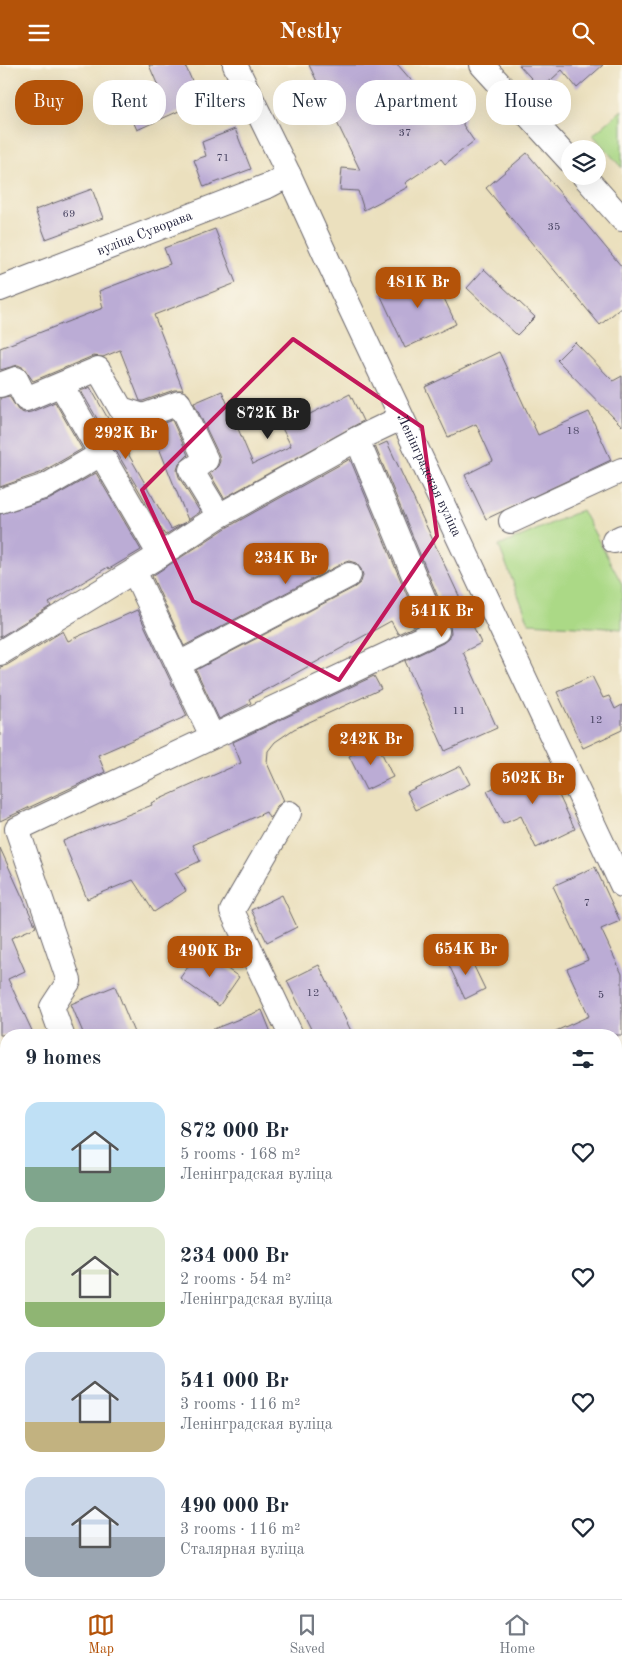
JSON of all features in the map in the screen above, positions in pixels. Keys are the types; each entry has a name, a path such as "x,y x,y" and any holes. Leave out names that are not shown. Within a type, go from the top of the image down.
{"street":[{"name":"Ленінградская вуліца","path":"235,65 289,175 401,418 622,885"},
{"path":"482,65 561,151"},
{"name":"вуліца Суворава","path":"0,289 270,185 289,175"},
{"path":"592,185 622,219"},
{"path":"0,385 16,379 26,399 98,369 121,409 143,417 179,403 206,460 191,470 219,516"},
{"path":"61,385 160,555"},
{"path":"0,653 160,555 219,516 357,439 401,418"},
{"path":"60,1029 52,1007 69,981 17,829 437,631 357,439"},
{"path":"0,501 46,486 101,454"},
{"path":"511,521 622,470"},
{"path":"134,571 212,736"},
{"path":"179,664 349,575"},
{"path":"288,1029 232,911 289,813"}],"highlighted area":[{"path":"293,339 422,427 437,536 339,680 193,601 142,490"}],"green space":[{"path":"622,110 622,168 606,150 606,140 597,140 593,135"},
{"path":"582,510 622,584 622,629 529,623 499,546"}],"building":[{"path":"149,65 185,65 192,80 176,80 176,112 166,117 166,80 155,80"},
{"path":"309,65 398,65 411,80 356,80 356,125 463,125 474,141 445,164 441,159 405,183 408,187 364,210 358,191 340,190 342,168 360,170 338,125 346,125 346,80 316,80"},
{"path":"519,65 603,65 577,88 562,70 551,80 533,80"},
{"path":"135,125 148,125 137,130"},
{"path":"235,129 251,169 204,187 194,160 206,156 202,142"},
{"path":"527,153 622,267 622,307 600,325 486,188"},
{"path":"92,189 103,218 46,239 35,210"},
{"path":"215,229 236,283 154,315 183,390 174,390 140,401 120,350 103,357 93,356 33,381 24,368 18,365 0,370 0,348 103,308 99,291 170,264 164,248"},
{"path":"484,269 535,317 517,335 467,288"},
{"path":"431,270 456,324 405,348 380,294"},
{"path":"575,342 613,381 622,376 622,426 557,360"},
{"path":"499,352 538,435 589,412 611,460 486,519 465,475 493,461 476,424 448,437 425,387"},
{"path":"90,387 171,529 186,522 165,535 81,391"},
{"path":"222,391 253,464 291,446 282,428 350,394 363,421 224,498 210,474 218,466 220,461 219,455 194,403"},
{"path":"9,396 18,410 24,413 55,402 82,449 40,473 0,487 0,398"},
{"path":"172,420 188,455 179,464 177,470 179,477 200,512 188,520 151,428"},
{"path":"387,442 481,643 463,652 497,728 445,751 405,661 443,643 451,633 450,626 375,446"},
{"path":"350,459 419,624 398,634 391,621 249,699 251,703 219,719 196,670 355,587 361,582 363,575 361,569 356,563 349,561 343,563 184,646 152,576 226,528"},
{"path":"96,473 141,550 70,590 49,603 51,606 0,637 0,514 50,499"},
{"path":"137,610 187,716 98,755 105,772 0,821 0,667 7,665 63,631 68,641"},
{"path":"374,676 381,689 294,729 275,742 268,751 267,763 284,801 277,806 269,818 266,812 193,845 200,861 175,873 186,891 154,912 133,880 87,899 63,841 152,805 151,803 241,763 233,742"},
{"path":"592,676 603,698 609,696 615,709 622,705 622,730 583,748 557,692"},
{"path":"377,743 393,777 366,790 349,756"},
{"path":"544,764 575,829 536,848 521,816 503,824 487,791"},
{"path":"461,766 470,784 416,810 407,792"},
{"path":"0,848 36,927 11,938 25,971 8,979 31,1029 0,1029"},
{"path":"595,867 620,921 601,929 622,974 622,1029 560,1029 589,1016 567,969 588,960 553,886"},
{"path":"282,895 297,927 267,942 251,910"},
{"path":"200,950 239,977 219,1006 180,978"},
{"path":"468,954 485,989 465,999 448,963"},
{"path":"319,965 350,1029 311,1029 287,981"},
{"path":"115,986 133,1029 81,1029 71,1004"},
{"path":"262,1010 270,1029 214,1029"}]}
